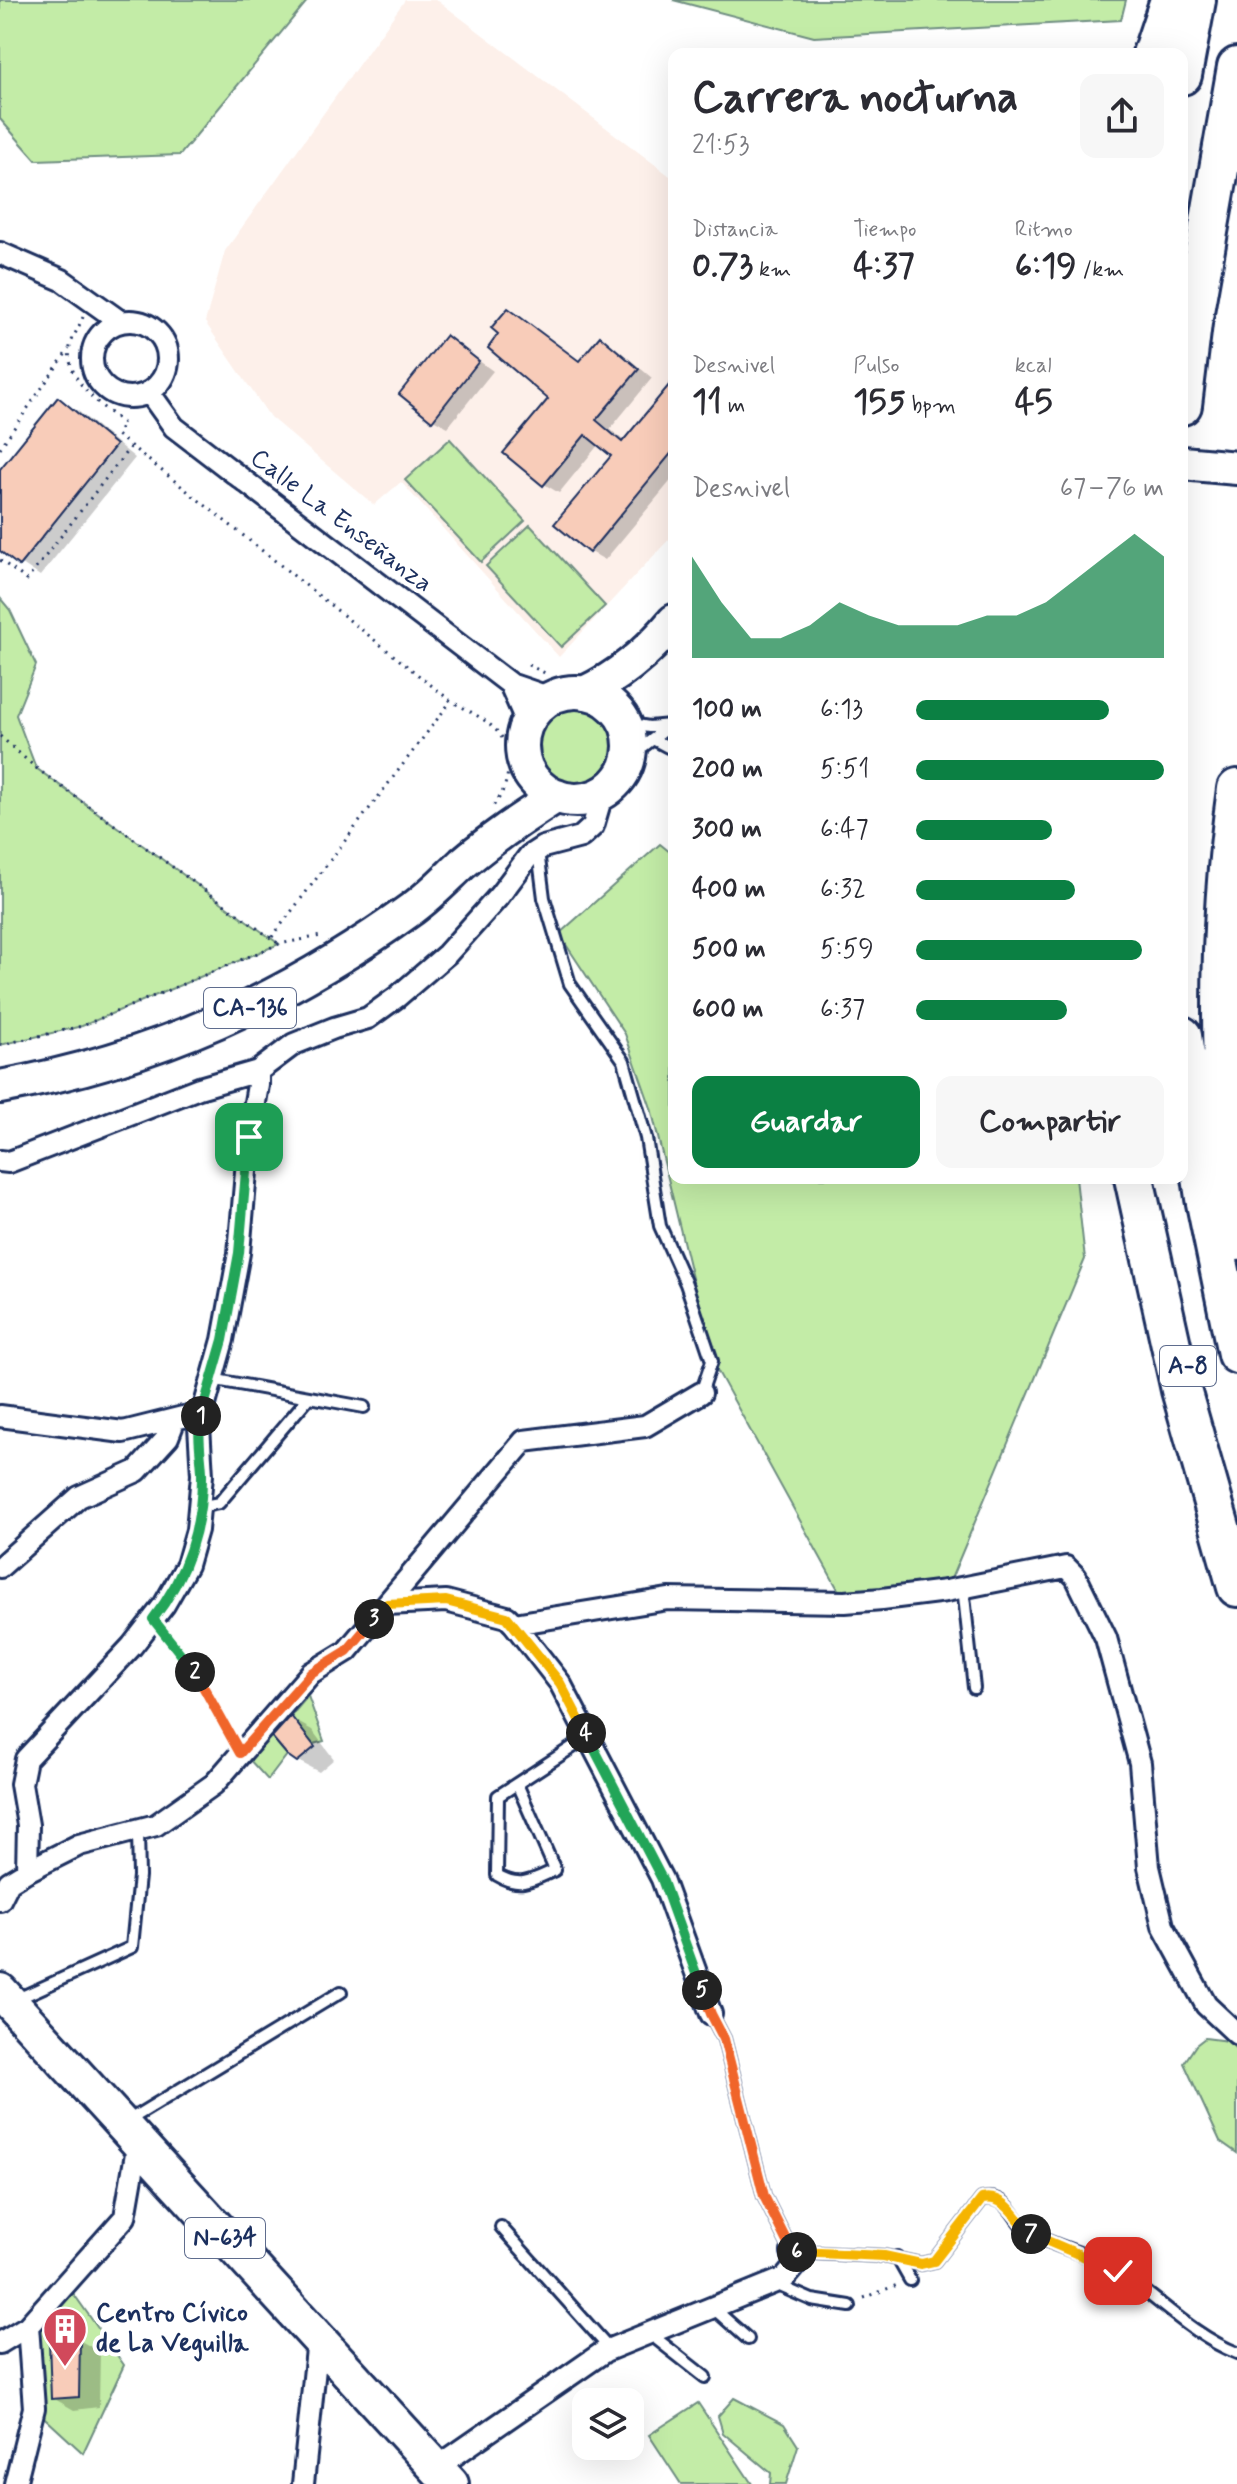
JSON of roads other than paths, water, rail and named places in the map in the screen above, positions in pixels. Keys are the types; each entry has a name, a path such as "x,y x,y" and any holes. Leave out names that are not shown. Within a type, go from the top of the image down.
{"highway":[{"path":"1154,48 1170,0"},
{"path":"1187,48 1196,0"},
{"path":"1188,356 1237,67"},
{"path":"1237,789 1225,909 1221,1012 1225,1128 1237,1241"},
{"name":"A-8","path":"1188,1078 1205,1198 1237,1354"},
{"path":"1135,1184 1163,1319 1197,1454 1237,1587"},
{"name":"A-8","path":"1152,1184 1184,1352 1209,1457 1237,1551"},
{"name":"N-634","path":"5,1997 443,2476"}],"main road":[{"path":"1188,464 1237,469"},
{"path":"584,693 606,683 665,632"},
{"path":"623,721 665,632"},
{"path":"567,693 584,693 606,701 623,721 629,740 628,758 619,777 603,792 581,799 557,796 537,782 525,762 522,749 527,723 537,708 551,698 567,693"},
{"path":"466,861 505,809 517,788 525,762"},
{"path":"466,861 557,796"},
{"name":"CA-136","path":"0,1087 73,1073 138,1054 244,1011 359,946 418,904 466,861"}],"street":[{"path":"0,253 62,280 121,322"},
{"path":"121,322 140,322 152,327 167,348 169,360 166,373 159,384 138,396 115,394 98,379 92,356 95,345 110,326 121,322"},
{"name":"Calle La Enseñanza","path":"149,392 174,427 510,684 551,698"},
{"name":"Calle La Enseñanza","path":"510,684 527,723"},
{"path":"0,1161 9,1162 199,1088 258,1071 294,1044 368,1018 447,954 499,896 529,856 581,837 593,826 603,792"},
{"path":"27,1871 28,1825 21,1784 26,1759 153,1619 187,1565 197,1530 202,1475 199,1426 223,1340 239,1253 258,1071"},
{"path":"0,1900 9,1882 27,1871 79,1845 156,1825 214,1784 311,1673 347,1651 524,1441 645,1426 701,1393"},
{"path":"0,1416 123,1432 202,1412"},
{"path":"0,1567 79,1497 137,1471 168,1437 175,1419"},
{"path":"514,1624 668,1599 845,1602 882,1599 1066,1567 1076,1577 1106,1638 1140,1763 1149,1867 1163,1926 1206,2005 1237,2034"},
{"path":"387,1604 446,1601 507,1617 514,1624 560,1683 662,1879 711,2014"},
{"path":"0,2343 28,2326 125,2217 129,2134"},
{"path":"443,2476 610,2349 785,2278 796,2265 792,2252"},
{"path":"15,2484 34,2408 28,2326"},
{"path":"303,2484 318,2339"}],"lane":[{"path":"623,721 649,727 668,725"},
{"path":"628,758 668,728"},
{"path":"655,740 668,747"},
{"path":"538,851 544,898 570,984 624,1061 646,1138 660,1226 686,1284 712,1361 701,1393"},
{"path":"211,1379 364,1407"},
{"path":"199,1507 219,1503 309,1397"},
{"path":"963,1587 974,1688"},
{"path":"517,1784 555,1870 528,1882 510,1883 497,1875 498,1796 588,1737"},
{"path":"5,1997 132,1947 139,1876 138,1832"},
{"path":"129,2134 341,1992"},
{"path":"711,2014 724,2039 764,2196 792,2252 897,2257 921,2264 934,2261 982,2199 1001,2199 1030,2234 1118,2271 1157,2303 1237,2353"},
{"path":"501,2227 610,2349"},
{"path":"897,2257 910,2280"},
{"path":"773,2283 812,2300 850,2306"},
{"path":"712,2307 748,2339"},
{"path":"649,2333 705,2377"}],"place":[{"name":"Centro Cívico de La Veguilla","path":"65,2368"}]}
